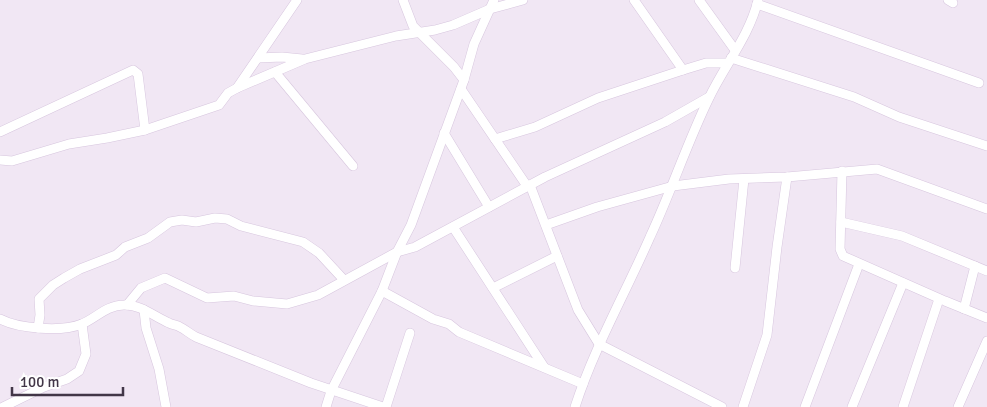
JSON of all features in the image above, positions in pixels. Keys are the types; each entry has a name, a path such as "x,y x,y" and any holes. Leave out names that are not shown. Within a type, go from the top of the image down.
{"street":[{"path":"237,88 297,0"},
{"path":"403,0 412,26 454,67 495,139 528,185 546,225 578,310 599,344 722,407"},
{"path":"326,407 331,391 382,291 397,252 414,217 462,84 474,44 494,0"},
{"path":"0,160 12,161 69,144 145,130 219,105 228,93 237,88 305,59 396,36 453,25 490,9 523,0"},
{"path":"634,0 683,70"},
{"path":"699,0 731,57"},
{"path":"576,407 599,344 650,238 709,97 749,25 758,2 979,83"},
{"path":"258,58 282,57 305,59"},
{"path":"495,139 535,127 598,98 683,70 731,57 854,97 899,118 987,146"},
{"path":"0,132 133,70 138,74 145,130"},
{"path":"275,72 353,166"},
{"path":"127,305 141,288 165,278 208,298 234,296 253,301 287,304 318,294 397,252 415,247 557,170 666,122 709,97"},
{"path":"444,133 489,207"},
{"path":"546,225 588,210 673,186 877,169 987,209"},
{"path":"842,172 840,249 843,256 939,299 987,318"},
{"path":"743,407 768,335 777,247 788,177"},
{"path":"735,268 744,179"},
{"path":"38,328 40,315 39,298 53,285 80,269 112,257 126,247 148,238 170,222 176,221 196,222 222,218 241,226 298,240 319,253 344,280"},
{"path":"841,222 902,236 987,271"},
{"path":"453,227 544,368"},
{"path":"493,288 557,256"},
{"path":"805,407 859,264"},
{"path":"964,309 975,266"},
{"path":"852,407 903,283"},
{"path":"382,291 433,319 449,324 460,332 583,384"},
{"path":"903,407 939,299"},
{"path":"0,319 10,324 25,327 52,328 82,324 109,308 127,305 144,310 171,324 179,326 187,333 196,337 331,391 384,407 410,333"},
{"path":"144,310 146,328 159,369 166,407"},
{"path":"3,407 12,401 26,397 44,387 66,379 79,371 86,354 82,324"},
{"path":"958,407 987,341"}]}
